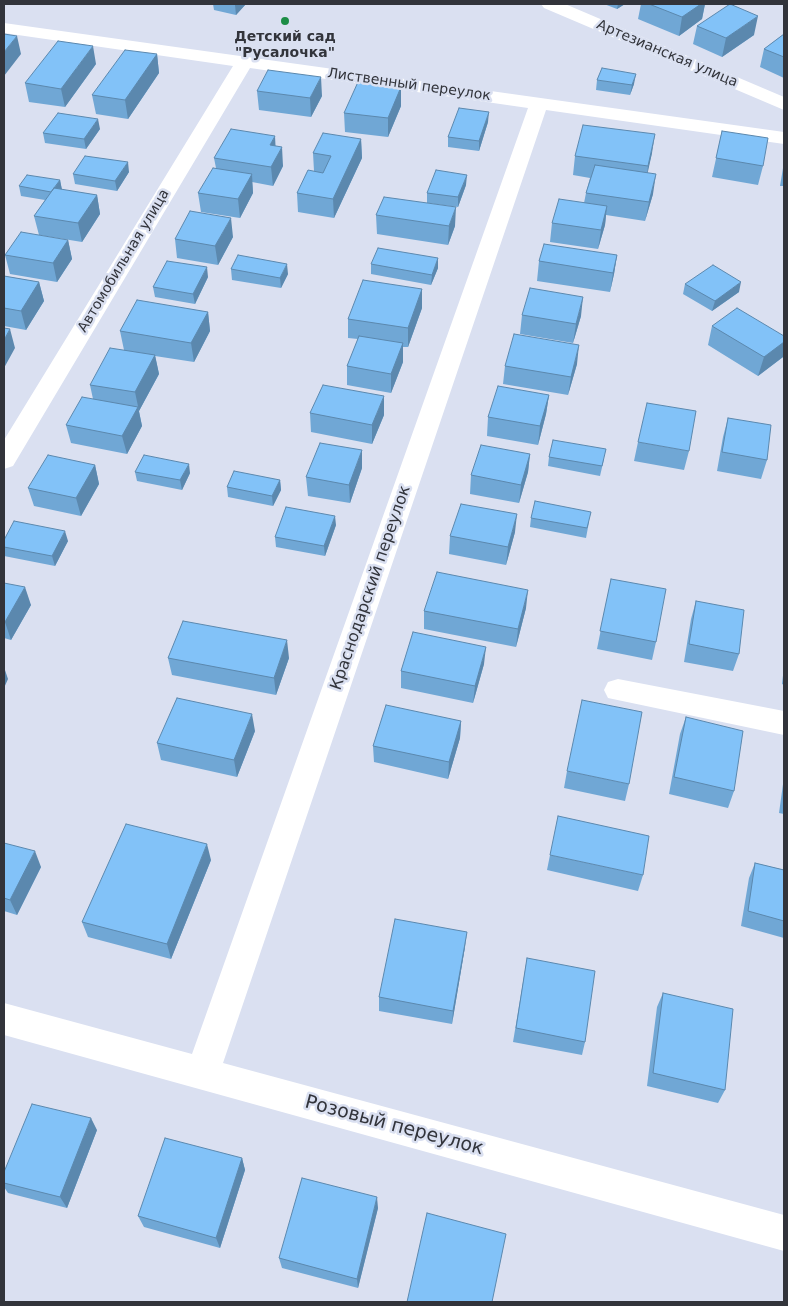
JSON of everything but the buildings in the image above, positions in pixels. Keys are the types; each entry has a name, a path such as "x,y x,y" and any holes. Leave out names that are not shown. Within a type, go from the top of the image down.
{"street":[{"name":"Артезианская улица","path":"550,4 784,104"},
{"name":"Лиственный переулок","path":"4,28 784,138"},
{"name":"Автомобильная улица","path":"4,460 245,61"},
{"name":"Краснодарский переулок","path":"202,1074 540,103"},
{"path":"618,690 784,723"},
{"name":"Розовый переулок","path":"4,1019 784,1234"}],"place":[{"name":"Детский сад \"Русалочка\"","path":"285,21"}]}
